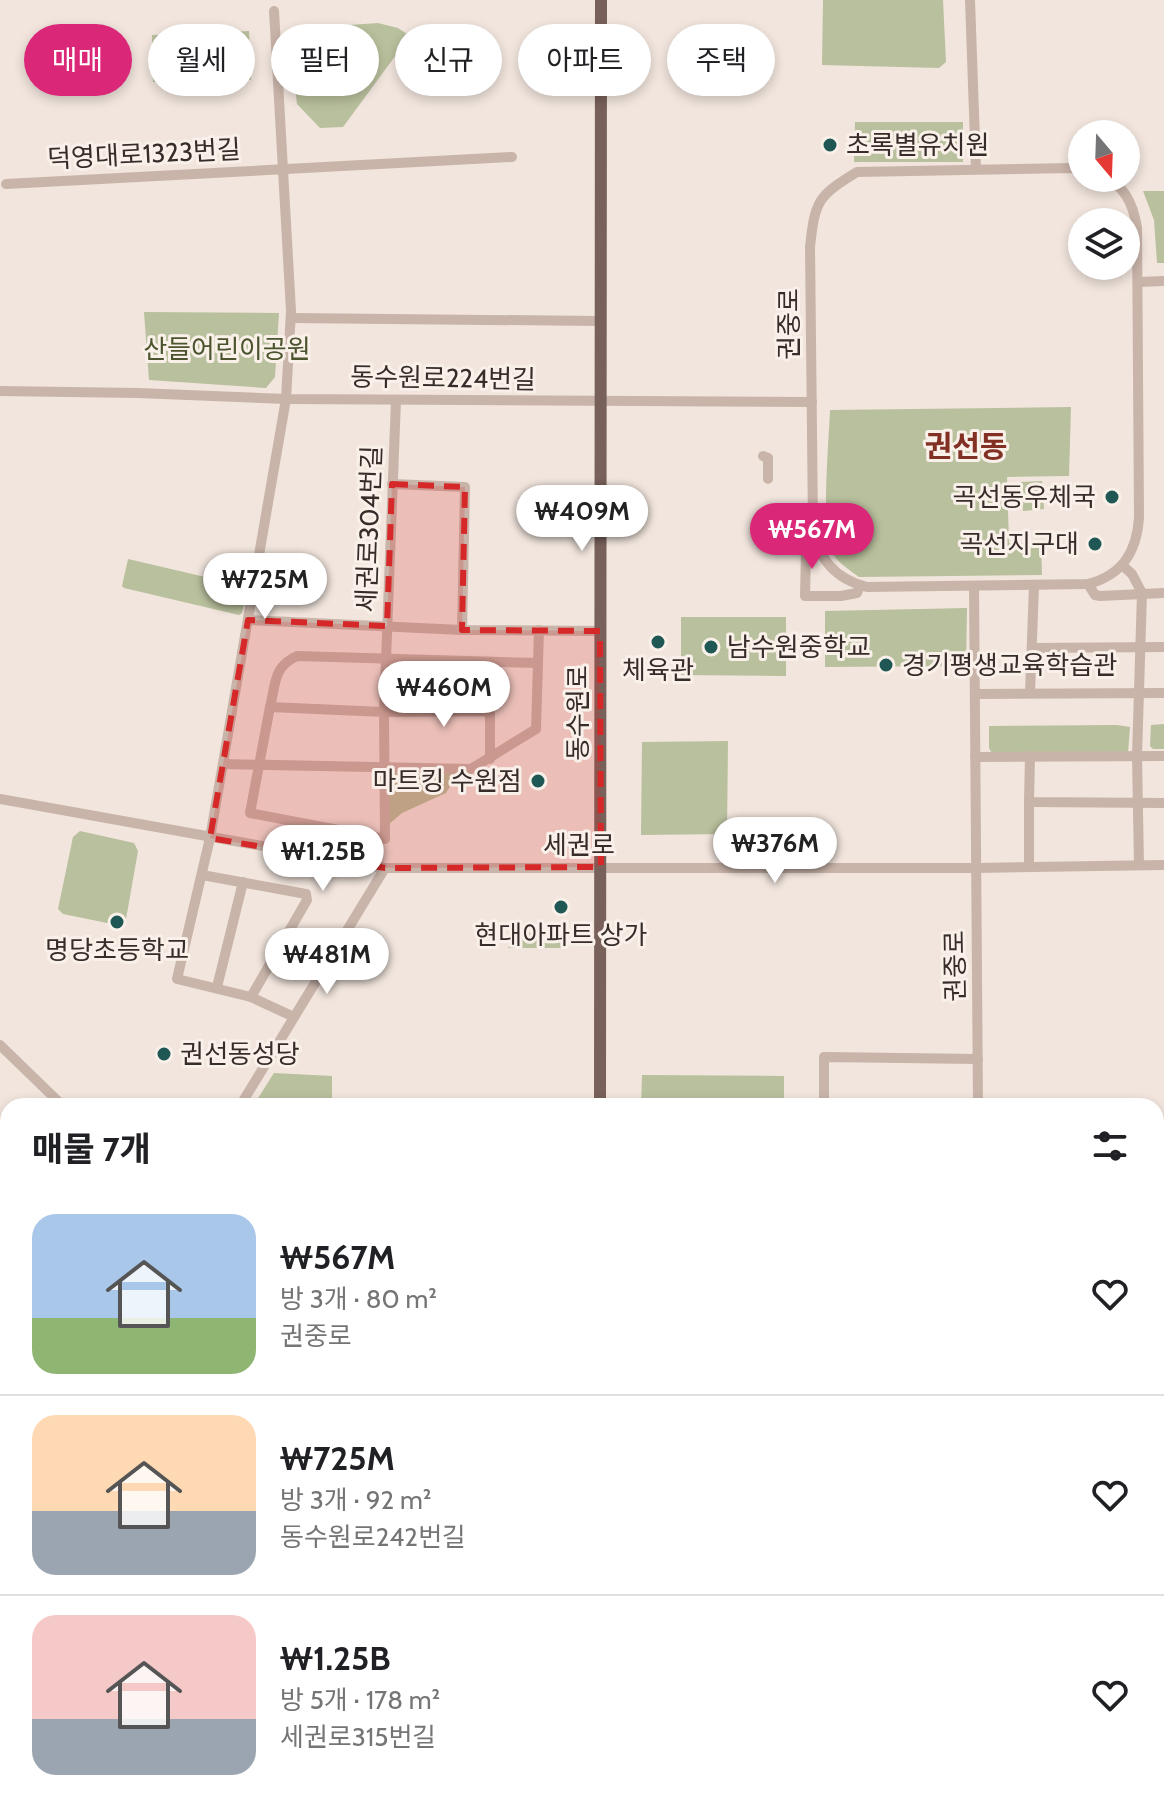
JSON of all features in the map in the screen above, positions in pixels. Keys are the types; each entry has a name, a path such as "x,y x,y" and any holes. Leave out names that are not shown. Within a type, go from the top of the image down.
{"main road":[{"name":"동수원로","path":"600,1098 601,0"}],"street":[{"path":"970,0 976,169"},
{"path":"274,11 291,318 286,399 210,838 177,979 251,997 294,1017"},
{"name":"덕영대로1323번길","path":"6,184 512,157"},
{"name":"권중로","path":"860,585 857,593 805,596 806,554 816,544 810,247 818,202 829,189 857,172 1068,168"},
{"path":"816,544 833,570 860,585 1088,584 1109,576 1131,555 1138,539 1139,517 1139,282 1135,213 1122,192"},
{"path":"1139,282 1164,281"},
{"path":"291,318 599,321"},
{"name":"동수원로224번길","path":"0,391 286,399 812,402"},
{"name":"세권로304번길","path":"396,400 392,484 386,659 384,712 385,839 250,813 279,667 284,662 297,656 386,659 538,663"},
{"path":"763,456 768,458 768,479"},
{"path":"392,484 465,487 462,630"},
{"path":"1122,565 1132,574 1142,593 1137,756 1139,865"},
{"path":"1088,584 1095,595 1100,596 1164,593"},
{"name":"권중로","path":"974,586 978,1098"},
{"path":"1030,693 1034,586"},
{"path":"248,620 462,630 600,631"},
{"path":"223,764 471,769 536,729 539,630"},
{"path":"1032,648 1164,647"},
{"path":"975,694 1164,693"},
{"path":"270,707 384,712 490,711 490,759"},
{"path":"1029,867 1030,756"},
{"path":"975,757 1164,756"},
{"name":"세권로","path":"0,799 385,868 1164,865"},
{"path":"1029,802 1164,803"},
{"path":"245,1098 385,868"},
{"path":"202,875 306,894 307,900 251,997"},
{"path":"217,987 243,882"},
{"path":"0,1045 55,1098"},
{"path":"824,1098 824,1057 978,1059"}],"highlighted area":[{"path":"392,484 465,487 462,630 600,631 601,867 385,868 210,838 248,620 387,626"}],"green space":[{"path":"823,0 943,0 946,62 939,68 822,65"},
{"path":"378,23 395,27 395,56 379,78 379,24 364,24"},
{"path":"296,96 366,96 343,127 320,128 297,104"},
{"path":"855,122 963,122 963,162 854,162"},
{"path":"1143,191 1164,191 1164,263 1157,263 1154,220"},
{"name":"산들어린이공원","path":"144,312 279,313 275,377 266,388 149,380"},
{"path":"1071,407 1069,476 1007,477 1009,543 1041,543 1042,575 859,577 831,551 826,523 830,410"},
{"path":"1042,481 1044,509 1023,511 1021,482"},
{"path":"128,559 248,587 242,613 239,615 124,588"},
{"path":"967,608 966,666 825,667 825,611"},
{"path":"681,617 786,617 786,676 681,675"},
{"path":"1164,724 1164,749 1153,749 1150,746 1151,725"},
{"path":"989,726 1130,727 1128,753 993,755 989,748"},
{"path":"728,741 727,834 641,835 642,742"},
{"path":"387,768 460,770 446,793 402,813 387,826"},
{"path":"80,831 134,843 138,851 126,919 117,925 63,914 58,909 73,837"},
{"path":"561,932 561,948 508,948 520,933"},
{"path":"274,1073 332,1076 332,1098 258,1098"},
{"path":"642,1075 784,1076 784,1098 641,1098"}],"place":[{"name":"초록별유치원","path":"830,145"},
{"name":"곡선동우체국","path":"1112,497"},
{"name":"곡선지구대","path":"1095,544"},
{"name":"체육관","path":"658,642"},
{"name":"남수원중학교","path":"711,647"},
{"name":"경기평생교육학습관","path":"886,665"},
{"name":"마트킹 수원점","path":"538,781"},
{"name":"현대아파트 상가","path":"561,907"},
{"name":"명당초등학교","path":"117,922"},
{"name":"권선동성당","path":"164,1054"}],"district":[{"name":"권선동","path":"966,446"}]}
